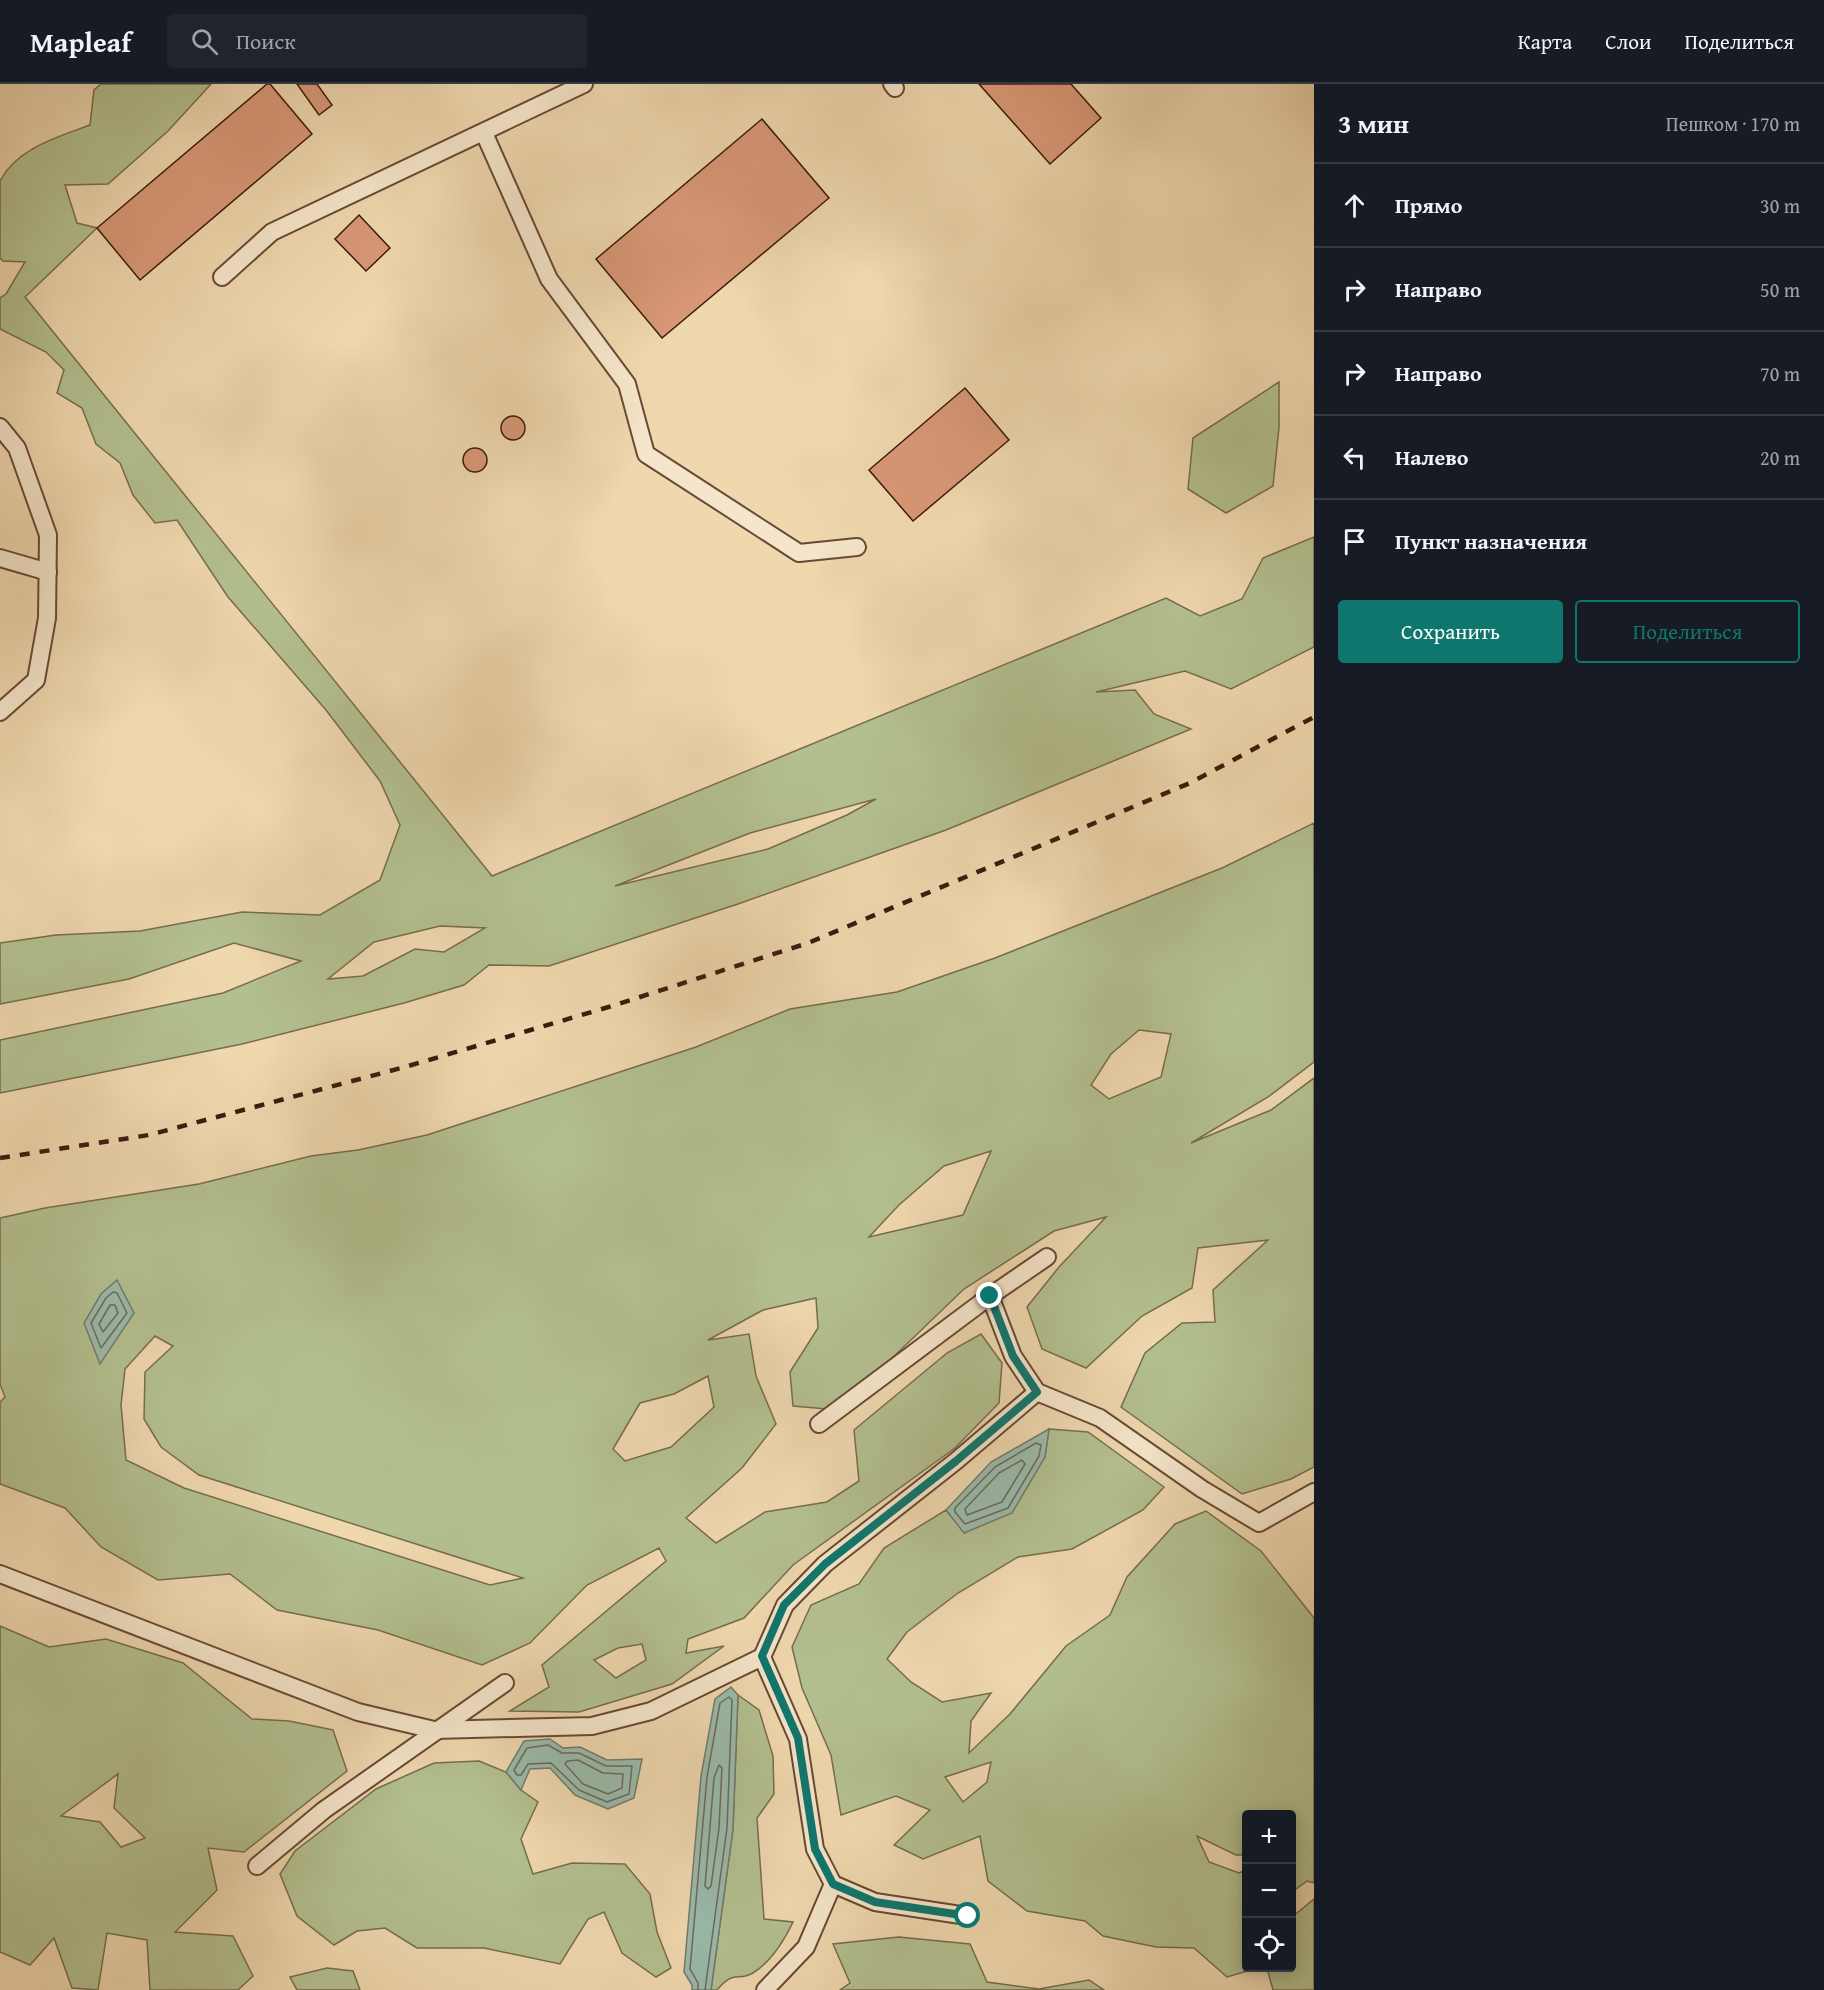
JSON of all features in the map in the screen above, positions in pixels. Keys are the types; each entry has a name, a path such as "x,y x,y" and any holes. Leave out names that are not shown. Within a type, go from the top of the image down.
{"lane":[{"path":"222,277 272,232 584,84"},
{"path":"484,133 549,279 627,384 646,454 799,553 857,547"},
{"path":"0,427 17,448 48,535 47,618 36,680 0,712"},
{"path":"0,558 48,572"},
{"path":"819,1424 990,1296 1047,1257"},
{"path":"990,1296 1013,1356 1037,1392 1100,1418 1202,1489 1259,1523 1314,1492"},
{"path":"0,1574 358,1712 434,1730 592,1726 651,1711 762,1656 784,1605 825,1564 956,1461 1037,1392"},
{"path":"762,1656 798,1738 815,1849 833,1884 875,1902 968,1916"},
{"path":"257,1866 324,1810 434,1730 505,1683"},
{"path":"765,1990 806,1947 833,1884"}],"green space":[{"path":"101,84 211,84 168,131 108,184 65,185 77,223 97,228 25,297 492,876 1166,598 1200,616 1242,599 1263,558 1314,537 1314,647 1231,689 1185,671 1096,692 1135,690 1154,714 1191,729 946,830 738,904 549,966 489,965 464,985 404,1003 242,1044 0,1093 0,1040 223,993 301,961 234,943 129,979 0,1004 0,943 56,935 140,931 242,912 320,915 380,880 400,825 380,781 326,710 228,597 177,520 155,523 133,495 120,463 96,444 82,408 57,393 64,370 46,352 0,329 0,298 6,294 25,262 3,261 0,258 0,181 17,160 39,145 90,125 94,90","holes":["876,799 847,815 768,849 615,886 750,833","440,926 485,928 444,952 415,949 363,976 328,979 374,942"]},
{"path":"1279,382 1279,427 1273,486 1226,513 1188,489 1193,438"},
{"path":"1314,823 1314,1062 1268,1097 1191,1143 1271,1110 1314,1078 1314,1467 1291,1479 1242,1494 1121,1407 1145,1353 1182,1323 1215,1322 1213,1290 1268,1240 1198,1248 1192,1288 1142,1316 1086,1368 1042,1349 1027,1307 1059,1267 1106,1217 1054,1231 964,1289 838,1410 793,1406 790,1372 818,1328 816,1298 763,1310 708,1340 749,1334 756,1376 776,1424 742,1468 686,1518 716,1543 765,1512 827,1502 859,1481 854,1430 947,1353 981,1334 1002,1363 999,1403 955,1448 793,1565 744,1618 688,1639 686,1653 724,1646 672,1684 579,1712 510,1711 549,1687 542,1665 666,1561 659,1548 587,1585 530,1643 482,1665 378,1630 277,1610 230,1574 158,1580 101,1547 65,1508 0,1484 0,1402 5,1397 0,1384 0,1218 45,1208 199,1184 311,1156 358,1150 427,1135 696,1047 790,1009 897,992 995,958 1222,868","holes":["1139,1030 1171,1034 1161,1077 1109,1099 1091,1085 1111,1054","991,1151 963,1215 869,1237 899,1205 944,1166","155,1336 173,1346 145,1372 144,1419 161,1447 199,1475 523,1578 490,1585 184,1488 126,1460 121,1405 125,1369","708,1376 714,1407 671,1447 625,1461 613,1449 640,1403 674,1394","642,1644 646,1660 616,1678 594,1660 618,1648"]},
{"path":"1049,1429 1088,1432 1164,1487 1143,1510 1072,1549 1018,1557 958,1593 907,1632 887,1659 911,1682 942,1702 991,1693 971,1721 969,1753 1010,1714 1066,1646 1110,1615 1127,1577 1175,1524 1206,1511 1261,1551 1314,1618 1314,1883 1307,1881 1296,1889 1296,1810 1242,1810 1242,1855 1236,1855 1197,1836 1209,1862 1239,1873 1242,1872 1242,1972 1244,1972 1227,1977 1194,1948 1156,1947 1103,1936 1085,1921 1027,1911 988,1881 980,1836 923,1859 894,1845 930,1810 896,1796 841,1815 831,1755 802,1688 792,1647 811,1605 859,1584 884,1548 946,1510 965,1533 1045,1457","holes":["991,1762 987,1782 963,1802 945,1777"]},
{"path":"0,1626 49,1647 106,1639 183,1663 252,1719 289,1721 333,1730 347,1771 244,1852 208,1848 217,1890 175,1932 233,1936 253,1976 238,1990 150,1990 147,1940 107,1933 98,1990 72,1988 54,1938 30,1965 0,1952","holes":["118,1774 114,1808 145,1838 121,1847 100,1822 61,1816"]},
{"path":"738,1695 759,1710 773,1756 774,1794 757,1818 764,1919 793,1922 777,1950 760,1968 748,1975 728,1980 717,1990 711,1990 733,1829"},
{"path":"479,1761 506,1772 521,1790 538,1802 521,1839 533,1874 572,1863 625,1864 650,1894 657,1932 671,1968 656,1977 622,1953 604,1912 588,1919 560,1964 484,1948 417,1948 385,1928 357,1931 334,1945 297,1916 280,1874 295,1851 376,1789 434,1763"},
{"path":"1314,1899 1314,1990 1273,1990 1268,1972 1296,1972 1296,1914"},
{"path":"899,1937 970,1944 987,1982 1039,1989 1089,1980 1104,1990 840,1990 850,1983 833,1944"},
{"path":"327,1968 353,1971 360,1990 297,1990 290,1977"}],"water":[{"path":"117,1280 134,1313 100,1364 84,1323 101,1294"},
{"path":"1049,1429 1045,1457 1012,1513 964,1533 946,1510 991,1462"},
{"path":"731,1687 738,1695 733,1829 711,1990 692,1990 692,1985 684,1972 701,1776 715,1699"},
{"path":"550,1739 563,1748 580,1747 607,1760 642,1759 634,1798 608,1809 575,1795 550,1768 530,1769 521,1790 506,1772 524,1741"}],"building":[{"path":"267,84 270,84 312,134 140,280 97,228"},
{"path":"297,84 317,84 332,105 319,115"},
{"path":"979,84 1071,84 1101,118 1050,164"},
{"path":"762,119 829,198 662,338 596,259"},
{"path":"359,215 390,248 366,271 335,239"},
{"path":"965,388 1009,440 913,521 869,470"},
{"path":"508,416 518,416 525,423 525,433 518,440 508,440 501,433 501,423"},
{"path":"470,448 480,448 487,455 487,465 480,472 470,472 463,465 463,455"}],"railway":[{"path":"0,1158 149,1135 405,1067 612,1006 808,943 1190,783 1314,717"}],"route":[{"path":"968,1916 875,1902 833,1884 815,1849 798,1738 762,1656 784,1605 825,1564 956,1461 1037,1392 1013,1356 990,1296"}]}
